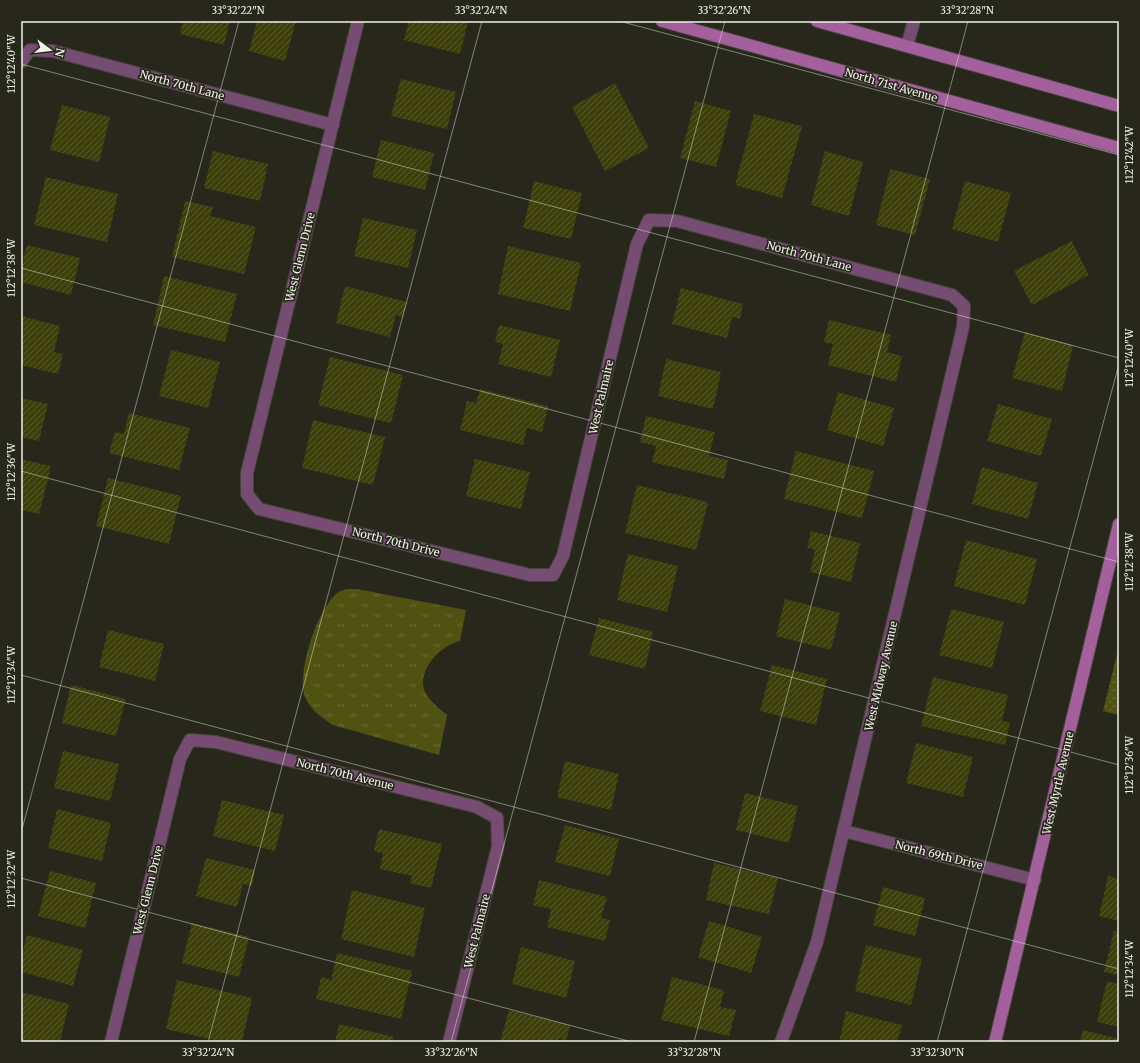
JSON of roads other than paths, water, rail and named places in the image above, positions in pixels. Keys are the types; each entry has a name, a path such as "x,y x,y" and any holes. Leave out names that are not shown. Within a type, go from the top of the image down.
{"street":[{"name":"West Glenn Drive","path":"247,494 247,474 358,21"},
{"name":"North 71st Avenue","path":"662,21 1119,148"},
{"path":"817,21 1119,106"},
{"path":"907,46 914,21"},
{"name":"North 70th Lane","path":"21,62 30,50 53,50 333,125"},
{"name":"North 70th Lane","path":"649,220 677,221 952,295 964,306"},
{"name":"West Palmaire","path":"553,575 563,556 637,244 649,220"},
{"name":"West Midway Avenue","path":"781,1042 817,942 964,327 964,306"},
{"name":"North 70th Drive","path":"247,494 260,509 530,575 553,575"},
{"name":"West Myrtle Avenue","path":"995,1042 1119,524"},
{"name":"West Glenn Drive","path":"111,1042 180,759 190,740"},
{"name":"North 70th Avenue","path":"190,740 216,742 478,807 497,818"},
{"name":"West Palmaire","path":"449,1042 498,846 497,818"},
{"name":"North 69th Drive","path":"844,831 1035,880"}]}
